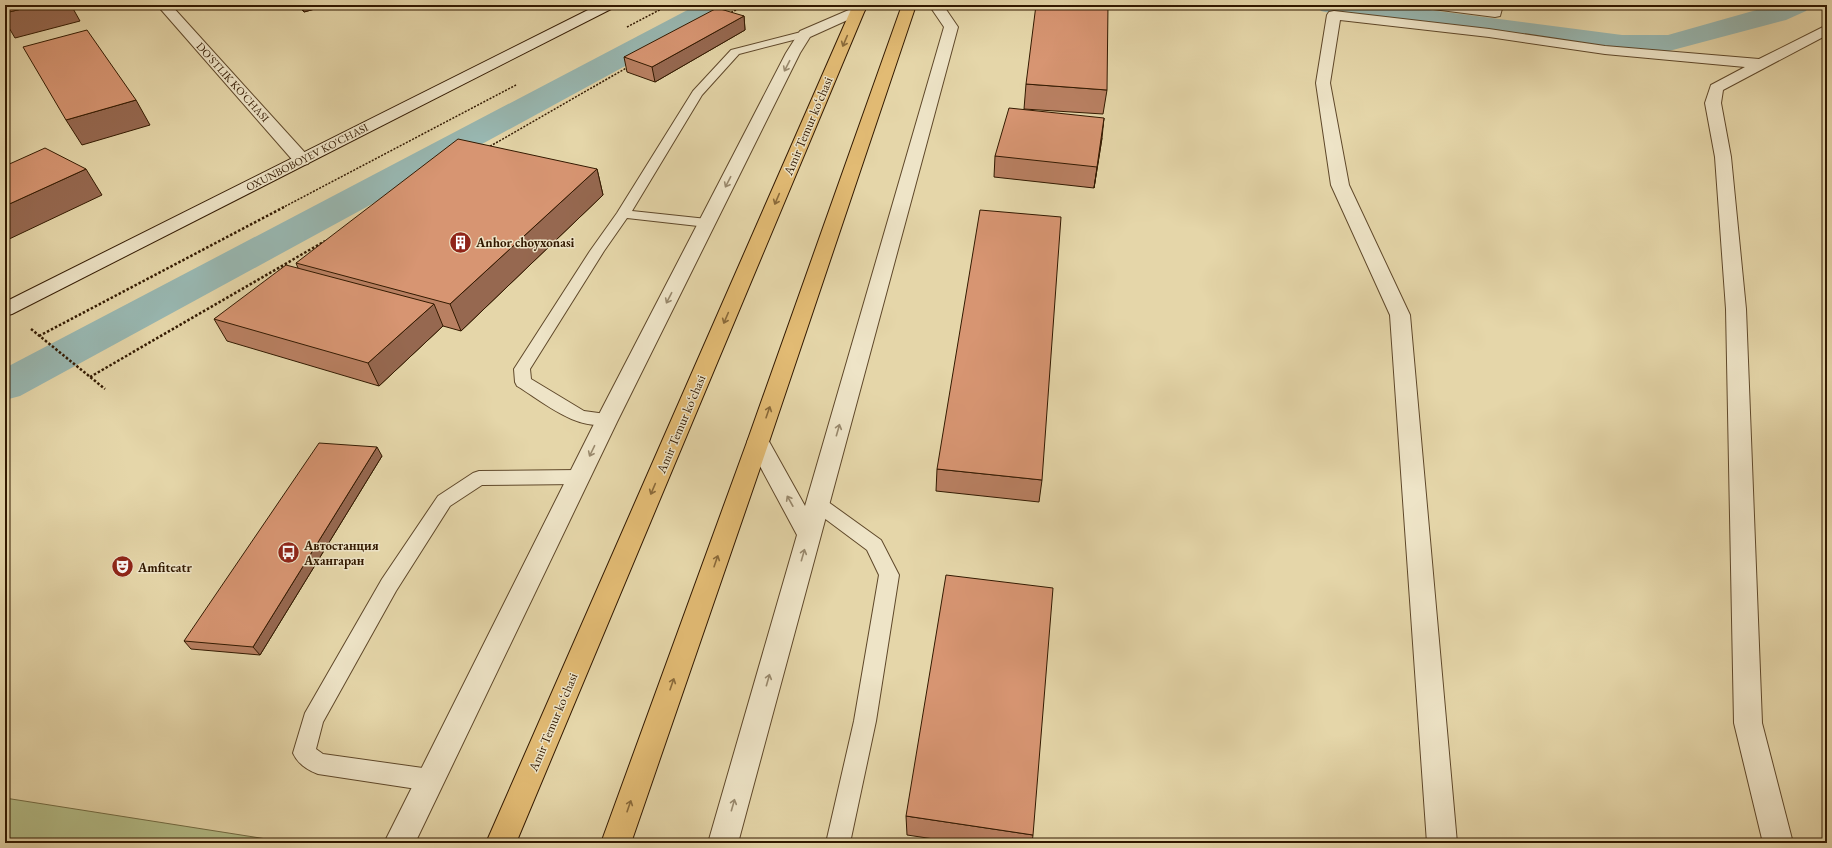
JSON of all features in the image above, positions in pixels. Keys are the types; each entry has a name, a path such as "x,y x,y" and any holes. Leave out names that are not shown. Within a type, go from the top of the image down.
{"highway":[{"path":"616,843 758,442 909,5"},
{"name":"Amir Temur koʻchasi","path":"501,843 859,7"}],"street":[{"name":"DO'STLIK KO'CHASI","path":"164,5 302,160"},
{"name":"OXUNBOBOYEV KO'CHASI","path":"5,310 608,5"},
{"path":"723,843 951,27 936,5"},
{"path":"1433,5 1495,13 1496,5"},
{"path":"399,843 607,419 793,53 805,34 859,7"},
{"path":"1442,843 1400,314 1340,185 1323,83 1334,15 1489,33 1605,50 1761,64"},
{"path":"1778,843 1748,723 1736,309 1723,157 1713,102 1716,88 1827,29"},
{"path":"758,442 809,535"}],"lane":[{"path":"607,419 580,417 523,382 522,369 623,214 697,93 735,52 805,34"},
{"path":"623,214 707,223"},
{"path":"430,780 318,764 304,753 313,720 389,585 444,501 479,478 579,477"},
{"path":"818,504 874,545 889,575 865,721 838,843"}],"path":[{"path":"626,27 669,5"},
{"path":"726,14 746,5"},
{"path":"483,150 634,64"},
{"path":"105,389 39,336 520,83"},
{"path":"90,377 331,238"}],"green space":[{"path":"5,798 292,843 5,843"}],"building":[{"path":"5,5 38,5 5,13"},
{"path":"1036,5 1108,5 1107,90 1026,84"},
{"path":"717,8 744,16 652,67 624,57"},
{"path":"87,30 136,100 66,120 23,47"},
{"path":"1009,108 1104,118 1097,167 995,156"},
{"name":"Anhor choyxonasi","path":"458,139 597,169 450,304 296,263"},
{"path":"45,148 86,169 5,206 5,166"},
{"path":"980,210 1061,217 1042,480 937,469"},
{"path":"286,265 434,304 368,363 214,319"},
{"name":"Автостанция Ахангаран","path":"319,443 377,447 253,647 184,641"},
{"path":"946,575 1053,588 1033,835 906,816"}],"waterway":[{"path":"5,386 717,5"},
{"path":"1330,5 1622,43 1669,43 1776,14 1797,5"}],"place":[{"name":"Anhor choyxonasi","path":"461,242"},
{"name":"Автостанция Ахангаран","path":"289,552"},
{"name":"Amfiteatr","path":"122,567"}]}
